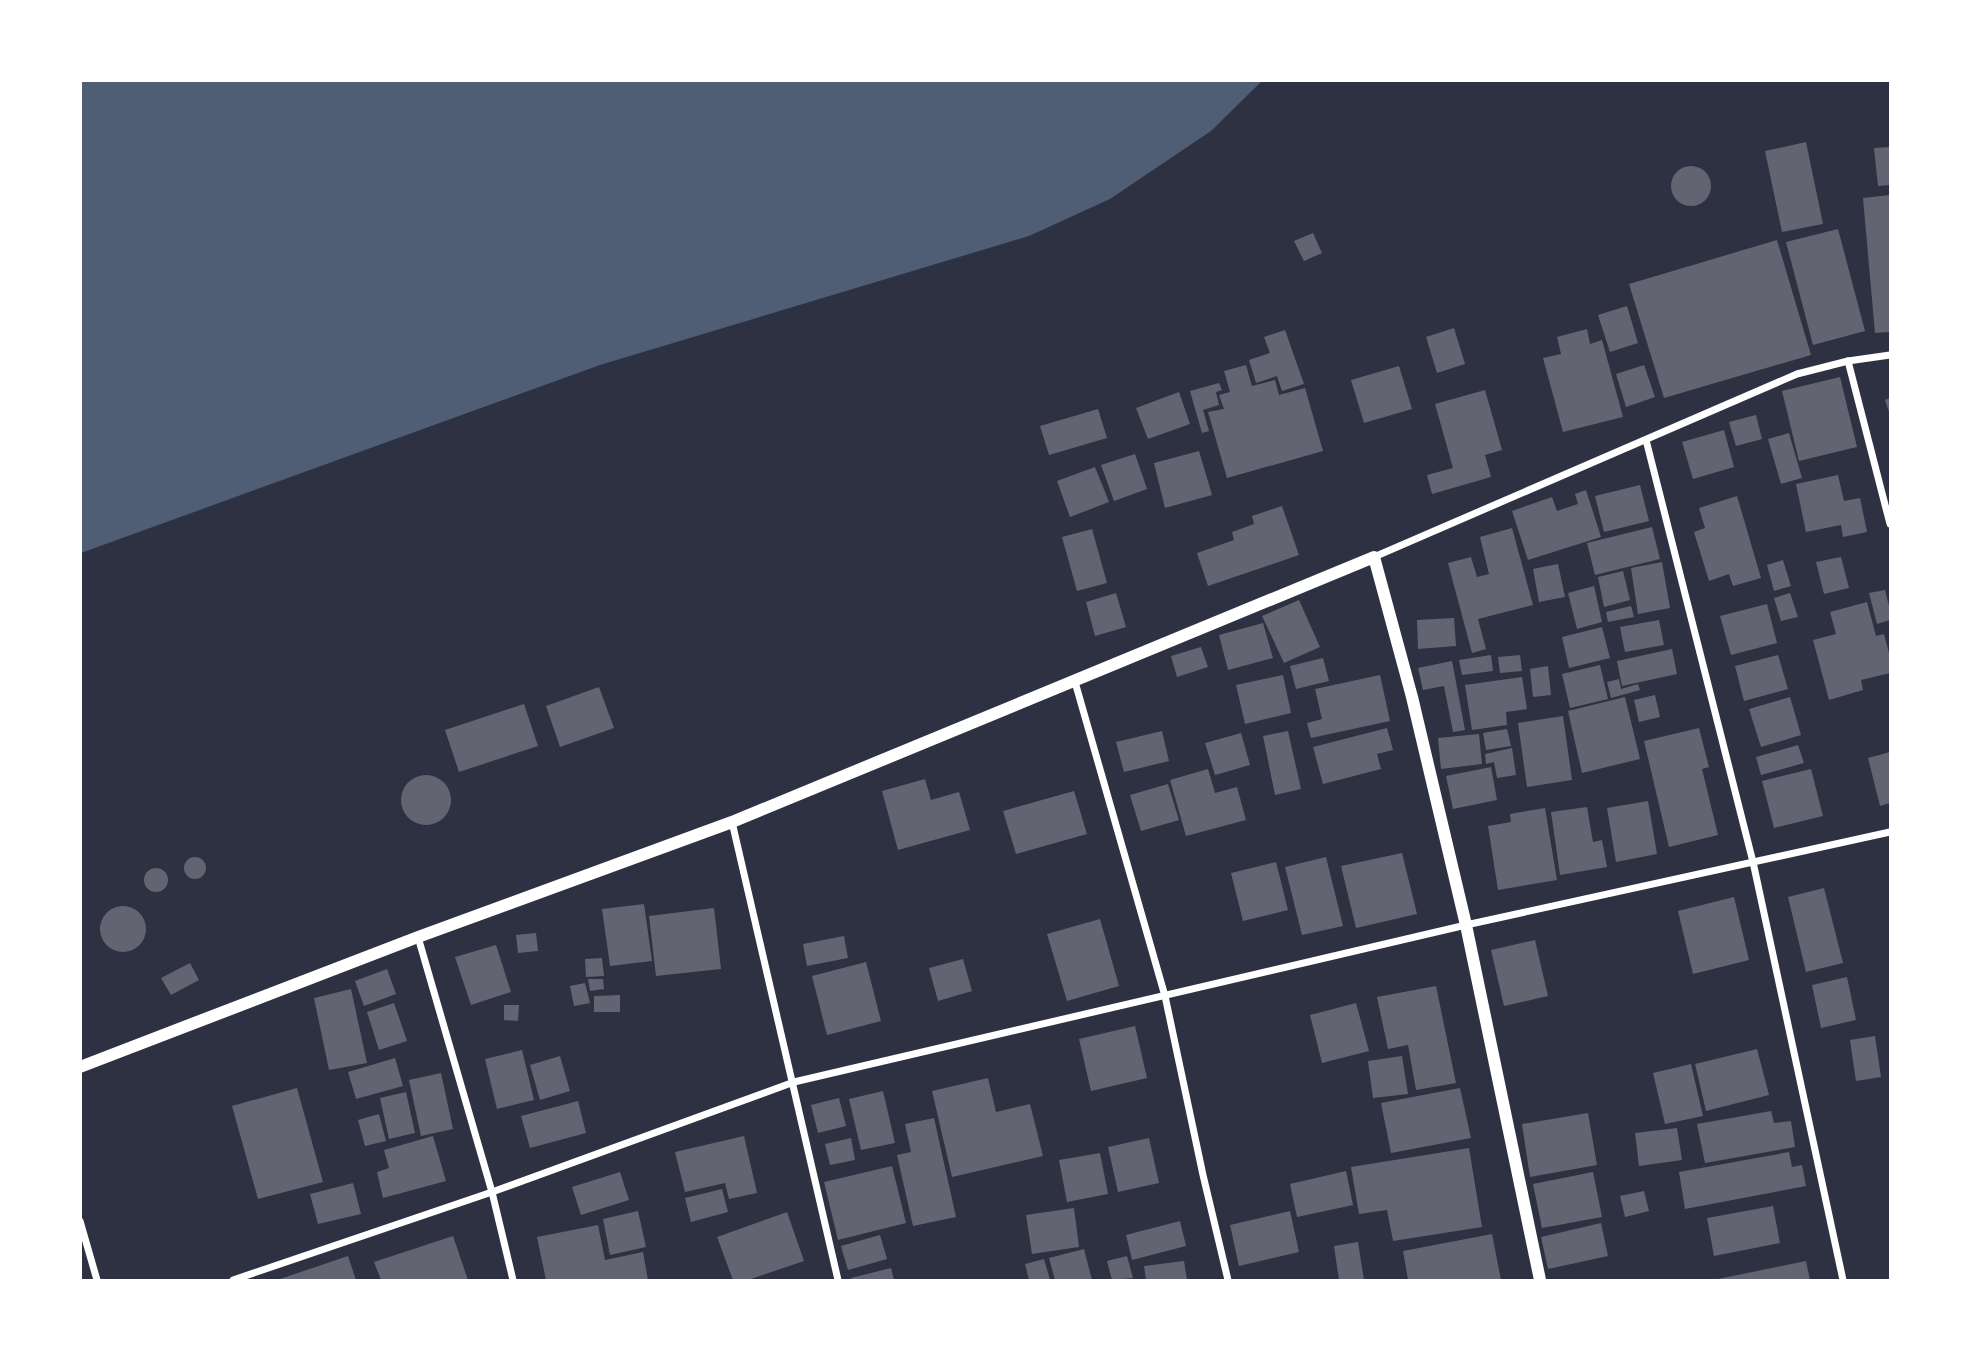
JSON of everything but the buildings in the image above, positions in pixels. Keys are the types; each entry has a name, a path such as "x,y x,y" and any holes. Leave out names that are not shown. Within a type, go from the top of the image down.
{"street":[{"path":"80,1067 418,937 732,822 1374,557 1797,374 1848,361 1891,355"},
{"path":"1848,361 1891,524"},
{"path":"1646,440 1753,862 1843,1280"},
{"path":"1374,557 1412,697 1466,925 1540,1280"},
{"path":"1075,682 1165,996 1228,1280"},
{"path":"732,822 838,1280"},
{"path":"233,1280 492,1192 794,1082 1466,925 1891,832"},
{"path":"418,937 492,1192 513,1280"},
{"path":"80,1221 97,1280"}],"water":[{"path":"81,80 1262,81 1211,131 1110,199 1029,236 600,365 81,553"}]}
